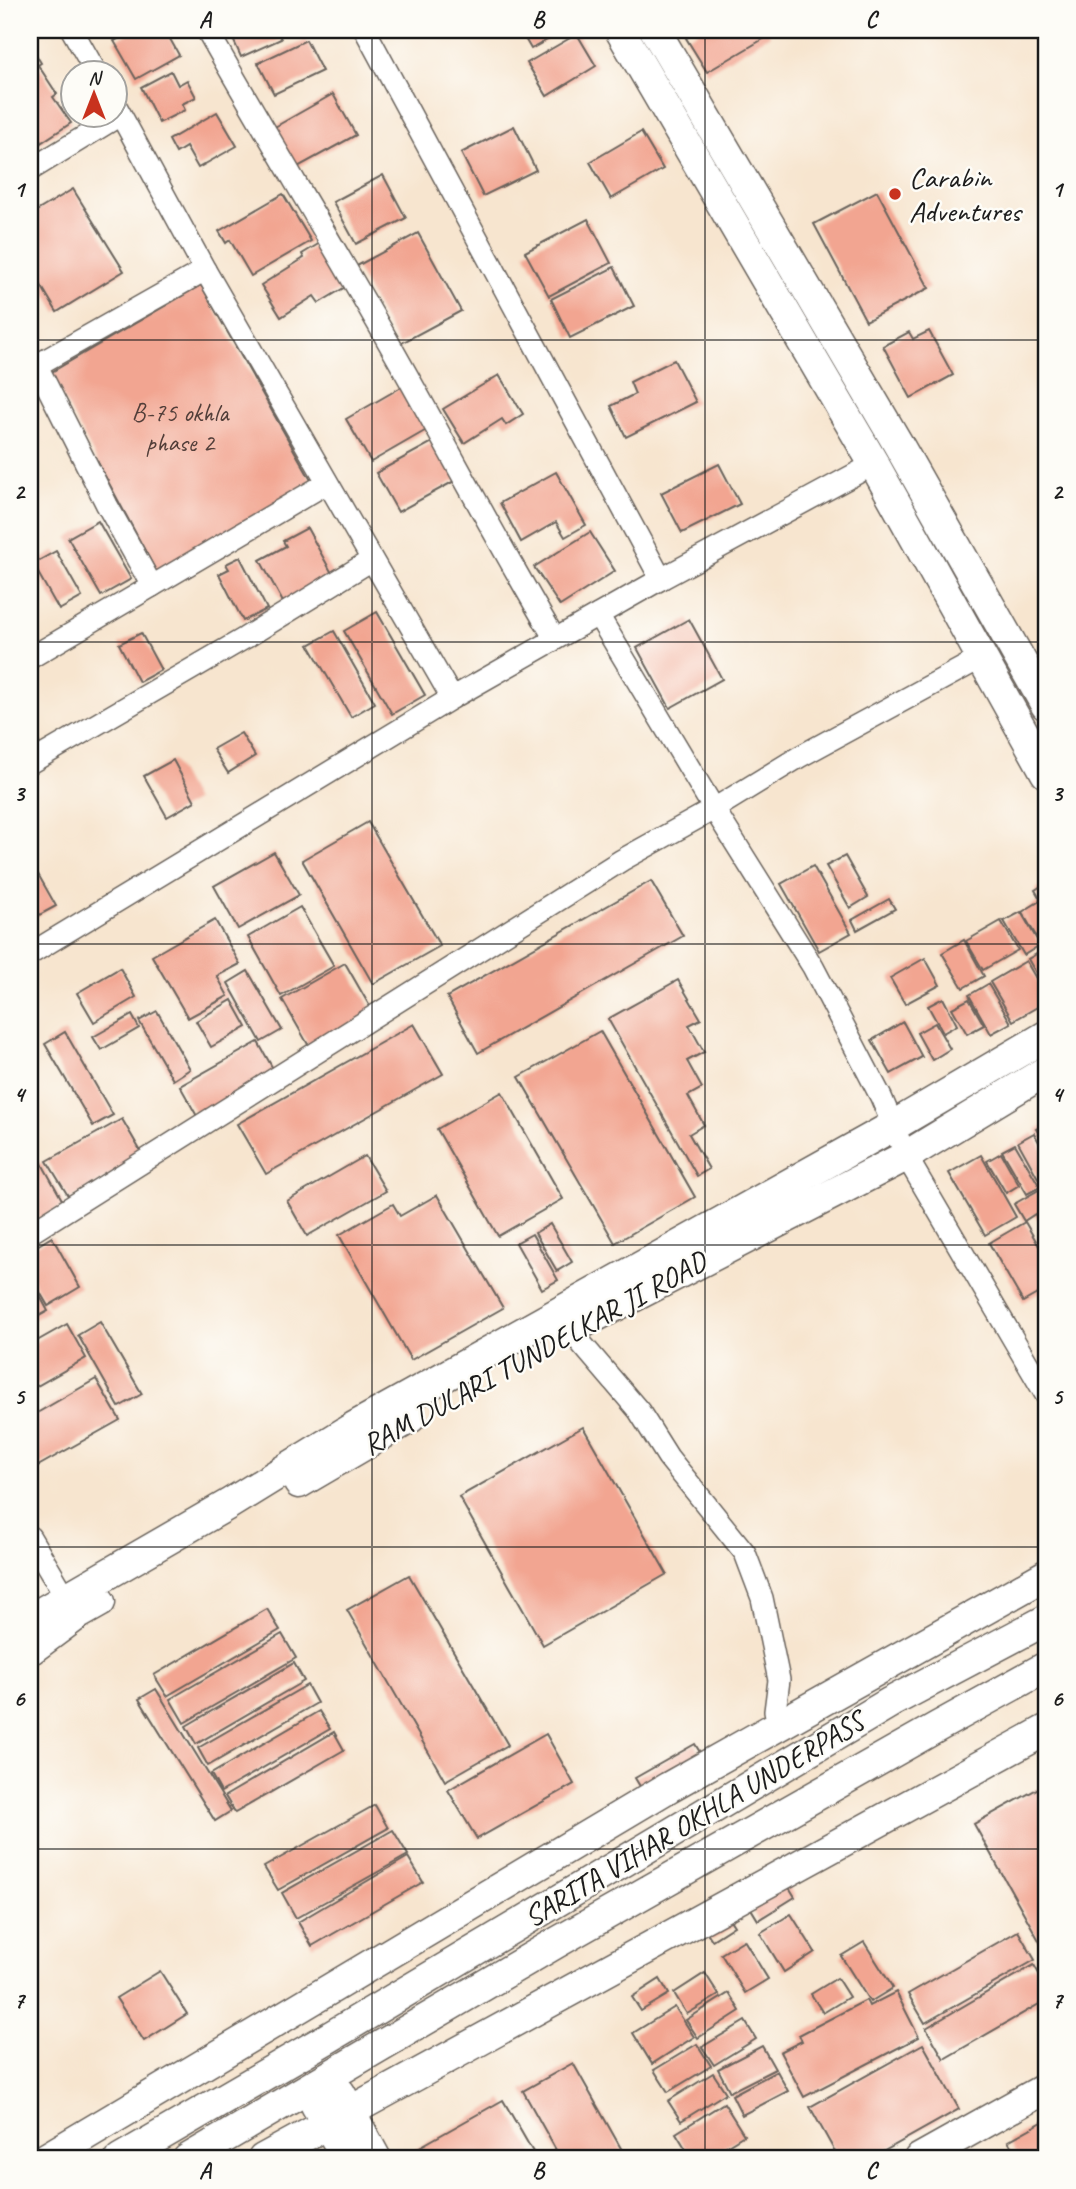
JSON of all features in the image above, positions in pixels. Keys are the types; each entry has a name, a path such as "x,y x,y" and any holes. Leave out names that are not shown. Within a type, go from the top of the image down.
{"street":[{"path":"72,30 89,60"},
{"path":"207,30 448,446 514,570 555,639"},
{"path":"365,30 661,579"},
{"path":"620,30 874,464 1046,773"},
{"path":"655,30 885,422 1046,705"},
{"path":"30,170 89,130"},
{"path":"129,130 370,561 452,698"},
{"path":"152,586 33,368 205,270"},
{"path":"30,954 452,698 661,579 874,464"},
{"path":"30,658 327,484"},
{"path":"30,763 245,638 370,561"},
{"path":"598,615 813,967 881,1097 906,1156 1046,1395"},
{"path":"30,1233 622,860 799,757 981,658"},
{"name":"RAM DULARI TUNDELKAR JI ROAD","path":"30,1650 72,1607 344,1432 893,1126 1046,1036"},
{"name":"RAM DULARI TUNDELKAR JI ROAD","path":"30,1619 72,1607 569,1329 906,1156 1046,1071"},
{"path":"569,1329 639,1411 668,1457 745,1553 762,1598 779,1680 775,1711 784,1723"},
{"path":"30,1537 72,1607"},
{"path":"45,2159 657,1794 1046,1575"},
{"name":"SARITA VIHAR OKHLA UNDERPASS","path":"120,2159 891,1702 1046,1620"},
{"name":"SARITA VIHAR OKHLA UNDERPASS","path":"187,2159 568,1936 1046,1667"},
{"path":"262,2159 1046,1730"},
{"path":"301,2054 338,2116 376,2159"},
{"path":"919,2159 1046,2088"},
{"path":"338,2116 348,2159"}],"building":[{"path":"135,30 165,30 179,55 136,79 130,69 130,60 125,60 114,41"},
{"path":"229,30 277,30 281,39 241,57"},
{"path":"520,30 565,30 531,49"},
{"path":"700,30 767,30 770,35 707,72 686,38"},
{"path":"577,34 596,66 547,96 527,63"},
{"path":"306,40 322,71 274,94 258,63"},
{"path":"30,45 41,63 38,65 57,94 53,97 60,107 60,130 39,144 30,130"},
{"path":"171,71 178,85 187,80 196,97 182,104 185,110 159,123 141,87"},
{"path":"333,94 356,135 296,168 273,128"},
{"path":"217,112 237,146 198,168 186,147 176,153 169,140"},
{"path":"514,126 536,170 483,196 461,153"},
{"path":"641,132 663,169 611,199 590,162"},
{"path":"383,175 406,218 356,244 333,202"},
{"path":"73,189 124,271 57,312 30,267 30,215"},
{"path":"877,191 929,288 866,321 814,224"},
{"path":"283,194 311,241 251,276 230,240 226,243 219,231"},
{"path":"588,219 611,263 549,296 525,252"},
{"path":"418,233 461,311 398,345 355,267"},
{"path":"320,243 347,286 319,303 314,296 281,317 261,285 304,258 302,254"},
{"path":"614,267 634,306 570,338 551,299"},
{"path":"201,285 312,482 158,575 50,373"},
{"path":"30,298 40,316 30,322"},
{"path":"929,331 953,375 911,398 883,346 909,332 913,339"},
{"path":"674,360 696,402 626,437 611,406 635,394 630,382"},
{"path":"499,375 523,414 506,425 502,419 464,443 443,409"},
{"path":"405,385 430,428 371,462 346,419"},
{"path":"436,440 458,479 398,512 376,473"},
{"path":"719,464 740,504 682,533 661,493"},
{"path":"556,472 586,525 565,537 556,522 521,542 500,503"},
{"path":"98,521 131,579 101,596 68,538"},
{"path":"307,528 334,577 284,604 260,560 286,546 283,541"},
{"path":"590,532 615,571 560,606 534,567"},
{"path":"56,551 82,597 59,610 33,564"},
{"path":"240,557 267,609 243,621 219,574 229,569 226,564"},
{"path":"377,612 425,695 392,714 344,631"},
{"path":"689,619 722,679 670,708 637,648"},
{"path":"334,631 375,703 351,717 309,645"},
{"path":"141,633 161,670 139,682 119,644"},
{"path":"30,728 39,743 30,748"},
{"path":"241,733 255,756 228,773 213,749"},
{"path":"173,760 195,801 167,817 144,776"},
{"path":"368,822 440,946 373,984 302,860"},
{"path":"274,852 299,895 238,929 214,886"},
{"path":"845,856 868,897 850,908 826,866"},
{"path":"30,860 56,906 34,918 30,911"},
{"path":"813,866 851,933 819,951 781,884"},
{"path":"651,881 683,936 478,1053 447,997"},
{"path":"1046,883 1046,909 1035,890"},
{"path":"889,899 895,909 857,930 852,920"},
{"path":"1040,901 1046,912 1046,930 1036,936 1022,912"},
{"path":"300,907 334,966 281,996 248,937"},
{"path":"1021,912 1040,945 1024,955 1004,921"},
{"path":"215,920 240,964 217,976 228,996 188,1018 152,956"},
{"path":"1001,921 1018,950 983,970 966,941"},
{"path":"964,940 984,976 963,988 942,953"},
{"path":"1044,950 1046,954 1046,991 1028,959"},
{"path":"925,958 940,985 905,1004 890,978"},
{"path":"1026,961 1046,996 1046,1002 1013,1021 990,982"},
{"path":"345,963 373,1012 310,1048 282,999"},
{"path":"120,968 136,997 94,1022 77,993"},
{"path":"248,971 282,1030 261,1042 228,983"},
{"path":"678,980 701,1019 689,1025 704,1052 687,1061 702,1088 688,1096 704,1125 689,1134 709,1169 697,1176 608,1019"},
{"path":"988,984 1011,1023 991,1034 969,995"},
{"path":"943,998 957,1025 943,1033 928,1006"},
{"path":"969,999 984,1025 967,1034 952,1008"},
{"path":"232,1000 247,1027 211,1047 196,1021"},
{"path":"157,1011 190,1069 173,1080 139,1021"},
{"path":"132,1015 139,1028 101,1050 93,1037"},
{"path":"903,1022 922,1057 891,1074 872,1040"},
{"path":"935,1023 950,1049 932,1060 917,1033"},
{"path":"414,1024 443,1074 266,1174 237,1124"},
{"path":"600,1031 695,1197 615,1243 519,1077"},
{"path":"65,1032 113,1115 93,1126 45,1044"},
{"path":"258,1042 276,1074 198,1118 180,1086"},
{"path":"502,1092 563,1199 498,1236 437,1129"},
{"path":"122,1119 144,1157 70,1199 47,1161"},
{"path":"1046,1124 1046,1147 1036,1129"},
{"path":"1034,1133 1046,1155 1046,1173 1038,1178 1018,1142"},
{"path":"1015,1144 1040,1187 1027,1194 1002,1151"},
{"path":"1001,1153 1019,1185 1006,1193 987,1161"},
{"path":"981,1155 1016,1217 985,1235 949,1173"},
{"path":"365,1156 386,1191 307,1236 287,1201"},
{"path":"41,1162 65,1205 40,1219 30,1201 30,1169"},
{"path":"1046,1186 1046,1217 1039,1221 1035,1214 1024,1221 1014,1204"},
{"path":"437,1195 503,1308 411,1360 339,1235 393,1204 400,1216"},
{"path":"1025,1222 1046,1258 1046,1289 1023,1302 989,1243"},
{"path":"550,1224 572,1262 557,1271 535,1233"},
{"path":"532,1234 558,1280 542,1289 516,1243"},
{"path":"52,1237 80,1287 48,1306 30,1275 30,1250"},
{"path":"30,1278 48,1311 30,1321"},
{"path":"100,1322 142,1394 119,1407 78,1335"},
{"path":"67,1324 86,1358 30,1390 30,1345"},
{"path":"96,1379 120,1420 38,1466 30,1452 30,1417"},
{"path":"583,1427 667,1574 543,1645 459,1497"},
{"path":"409,1575 508,1745 445,1781 347,1610"},
{"path":"267,1609 280,1630 167,1696 154,1675"},
{"path":"282,1634 296,1658 184,1723 170,1699"},
{"path":"294,1663 304,1681 196,1744 186,1726"},
{"path":"307,1685 317,1703 208,1766 198,1748"},
{"path":"156,1689 231,1811 215,1821 139,1699"},
{"path":"319,1711 330,1729 221,1792 211,1774"},
{"path":"334,1732 344,1750 235,1813 225,1796"},
{"path":"546,1734 574,1784 477,1839 448,1790"},
{"path":"695,1744 707,1764 647,1798 635,1778"},
{"path":"1046,1784 1046,1953 974,1824"},
{"path":"375,1805 388,1828 278,1890 264,1867"},
{"path":"393,1830 408,1855 296,1918 282,1893"},
{"path":"408,1857 423,1882 312,1946 298,1922"},
{"path":"784,1879 795,1897 758,1920 747,1902"},
{"path":"725,1912 734,1926 712,1940 703,1926"},
{"path":"791,1914 815,1952 784,1972 760,1933"},
{"path":"1018,1931 1035,1960 925,2023 908,1994"},
{"path":"744,1940 768,1979 745,1993 721,1954"},
{"path":"864,1942 893,1988 870,2002 841,1956"},
{"path":"1034,1965 1046,1986 1046,2000 944,2059 926,2028"},
{"path":"160,1971 187,2014 144,2041 116,1998"},
{"path":"705,1973 719,1995 687,2014 674,1993"},
{"path":"837,1978 849,1997 823,2013 811,1994"},
{"path":"660,1979 669,1994 641,2011 632,1997"},
{"path":"896,1992 919,2037 804,2097 780,2052 802,2041 799,2035 866,2000 869,2006"},
{"path":"729,1993 740,2011 698,2038 686,2020"},
{"path":"675,2007 694,2037 652,2064 633,2033"},
{"path":"745,2021 756,2039 714,2065 702,2047"},
{"path":"697,2044 711,2066 668,2092 654,2070"},
{"path":"923,2044 959,2109 870,2159 839,2159 810,2107"},
{"path":"762,2046 775,2069 730,2092 718,2069"},
{"path":"573,2063 627,2159 561,2159 523,2091"},
{"path":"777,2071 788,2091 742,2115 732,2095"},
{"path":"713,2073 726,2093 681,2121 668,2101"},
{"path":"503,2100 537,2159 422,2159 416,2149"},
{"path":"724,2103 744,2135 705,2159 692,2159 676,2133"},
{"path":"1044,2121 1046,2159 1019,2159 1008,2141"}],"place":[{"name":"Carabin Adventures","path":"895,194"}]}
